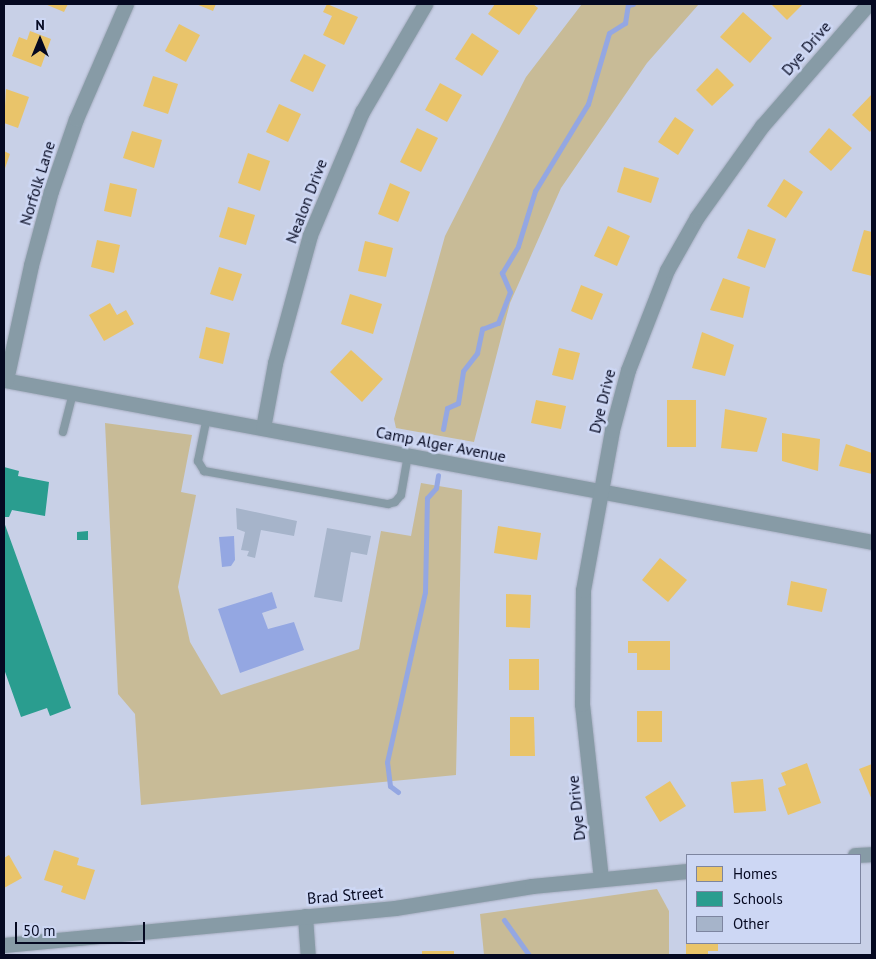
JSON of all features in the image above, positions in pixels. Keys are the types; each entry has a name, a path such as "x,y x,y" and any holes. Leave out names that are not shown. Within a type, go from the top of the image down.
{"street":[{"name":"Norfolk Lane","path":"5,380 30,265 51,191 79,110 126,4"},
{"name":"Nealon Drive","path":"263,428 275,363 310,235 362,112 425,4"},
{"name":"Dye Drive","path":"601,879 582,704 580,654 583,590 600,491 628,370 667,270 729,169 762,126 868,4"},
{"name":"Camp Alger Avenue","path":"5,380 872,542"},
{"name":"Brad Street","path":"4,945 439,903 532,886 686,871"},
{"path":"305,916 308,955"}],"lane":[{"path":"63,432 74,393"},
{"path":"206,417 198,461 204,471 388,504 395,502 401,495 408,455"}],"shaded area":[{"path":"582,4 699,4 647,63 561,188 510,303 474,442 396,428 394,419 445,236 526,77"},
{"path":"105,423 192,435 181,492 196,495 178,587 190,642 221,695 359,649 381,531 411,536 421,483 462,490 456,775 141,805 135,714 118,694"},
{"path":"657,889 669,911 669,955 484,955 480,914"}],"water":[{"path":"234,536 235,560 231,566 222,567 219,537"},
{"path":"272,592 277,608 262,613 268,629 294,622 304,650 240,673 218,609"}],"building: Homes":[{"path":"45,4 68,4 64,12"},
{"path":"196,4 216,4 213,11"},
{"path":"327,4 358,17 344,45 323,35 332,16 323,12"},
{"path":"495,4 533,4 538,8 519,35 488,14"},
{"path":"771,4 803,4 787,20"},
{"path":"743,12 772,38 750,63 720,37"},
{"path":"179,24 200,35 186,62 165,51"},
{"path":"30,31 51,39 41,67 12,56 19,37 27,40"},
{"path":"472,33 499,51 482,76 455,59"},
{"path":"304,54 326,65 313,92 290,81"},
{"path":"717,68 734,85 712,106 696,90"},
{"path":"153,76 178,84 168,114 143,106"},
{"path":"440,83 462,95 447,122 425,110"},
{"path":"6,89 29,97 18,128 4,123"},
{"path":"872,94 872,129 870,132 852,115"},
{"path":"279,104 301,114 288,142 266,132"},
{"path":"675,117 694,130 678,155 658,142"},
{"path":"417,128 438,138 421,172 400,162"},
{"path":"829,128 852,148 831,171 809,152"},
{"path":"132,131 162,140 154,168 123,158"},
{"path":"4,151 10,154 4,171"},
{"path":"248,153 270,161 260,191 238,183"},
{"path":"624,167 659,178 651,203 617,192"},
{"path":"784,179 803,192 786,218 767,206"},
{"path":"110,183 137,189 131,217 104,211"},
{"path":"390,183 410,192 398,222 378,214"},
{"path":"228,207 255,215 246,245 219,237"},
{"path":"608,226 630,236 617,266 594,256"},
{"path":"748,229 776,239 765,268 737,258"},
{"path":"864,230 872,232 872,276 852,271"},
{"path":"97,240 120,245 114,273 91,267"},
{"path":"365,241 393,248 386,277 358,271"},
{"path":"219,267 242,274 233,301 210,294"},
{"path":"723,278 750,287 743,318 710,310"},
{"path":"581,285 603,294 592,320 571,311"},
{"path":"350,294 382,304 373,334 341,324"},
{"path":"110,303 117,315 126,310 134,324 104,341 89,315"},
{"path":"206,327 230,333 223,364 199,358"},
{"path":"702,332 734,345 725,376 692,368"},
{"path":"559,348 580,353 573,380 552,375"},
{"path":"351,350 383,379 362,402 330,372"},
{"path":"536,400 566,406 561,429 531,423"},
{"path":"667,400 696,400 696,447 667,447"},
{"path":"725,409 767,418 757,452 721,448"},
{"path":"782,433 820,439 818,471 782,461"},
{"path":"846,444 872,453 872,474 839,466"},
{"path":"498,526 541,533 537,560 494,553"},
{"path":"660,558 687,580 668,602 642,580"},
{"path":"791,581 827,589 822,612 787,605"},
{"path":"506,594 531,595 530,628 506,627"},
{"path":"628,641 670,641 670,670 637,670 637,653 628,653"},
{"path":"509,659 539,659 539,690 509,690"},
{"path":"637,711 662,711 662,742 637,742"},
{"path":"510,717 534,717 535,756 510,756"},
{"path":"807,763 821,803 788,815 778,788 786,785 781,773"},
{"path":"872,764 872,800 859,769"},
{"path":"763,779 766,811 734,813 731,782"},
{"path":"670,781 686,806 660,822 645,797"},
{"path":"54,850 79,858 77,865 95,870 85,900 61,892 63,886 44,880"},
{"path":"9,855 22,878 4,888 4,858"},
{"path":"686,944 718,944 718,951 708,951 708,955 686,955"},
{"path":"422,951 454,951 454,955 422,955"}],"building: Schools":[{"path":"4,467 19,471 18,476 49,482 45,516 12,510 9,517 4,517"},
{"path":"4,522 71,708 50,716 47,708 21,717 4,669"},
{"path":"88,531 88,540 77,540 77,532"}],"building: Other":[{"path":"236,508 297,521 294,536 261,530 255,558 247,556 249,551 241,550 245,532 237,529"},
{"path":"327,528 371,536 367,555 351,552 342,602 314,597"}],"waterway":[{"path":"443,429 447,408 458,403 463,371 477,353 482,329 498,323 510,292 502,273 518,246 535,191 588,104 609,33 625,23 628,5 633,4"},
{"path":"398,792 390,786 387,762 425,592 427,498 436,488 438,475"},
{"path":"504,920 529,955"}]}
